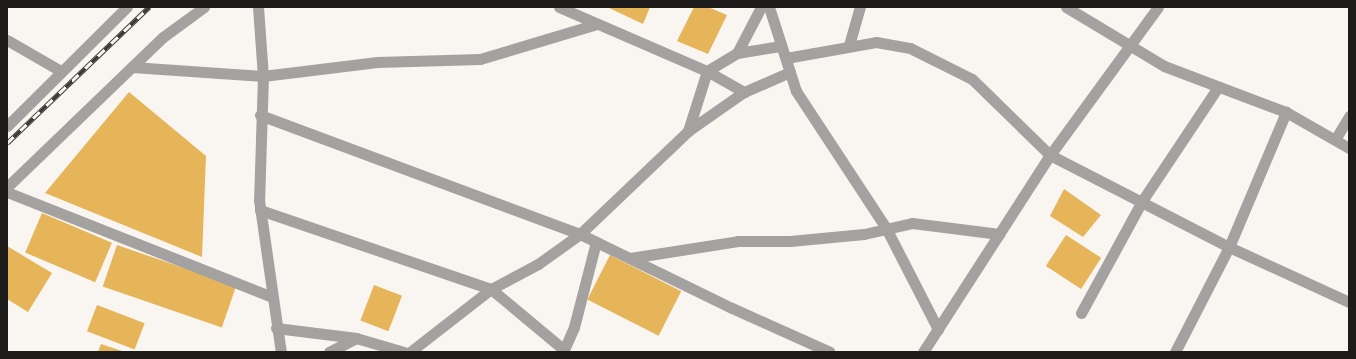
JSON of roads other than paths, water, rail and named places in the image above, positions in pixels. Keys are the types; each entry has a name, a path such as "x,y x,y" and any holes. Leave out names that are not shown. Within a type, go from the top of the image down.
{"street":[{"path":"7,126 61,71 128,7"},
{"path":"7,187 163,37 204,7"},
{"path":"258,7 263,76 260,115 260,210 276,328 281,352"},
{"path":"559,7 580,11 597,24 707,71 744,92"},
{"path":"737,53 761,7"},
{"path":"769,7 780,46 786,58 796,91 886,228 938,329"},
{"path":"849,45 860,7"},
{"path":"1066,7 1164,66 1286,112 1336,138 1349,148"},
{"path":"923,352 1050,155 1158,7"},
{"path":"132,67 263,76 378,62 480,60 597,24"},
{"path":"7,40 61,71"},
{"path":"786,58 849,45 895,43 972,79 1050,155 1229,247 1349,302"},
{"path":"688,131 707,71 737,53 780,46"},
{"path":"410,352 491,288 538,264 580,234 688,131 744,92 790,72"},
{"path":"1081,313 1142,201 1218,87"},
{"path":"1175,352 1229,247 1286,112"},
{"path":"260,115 580,234 830,352"},
{"path":"1336,138 1349,116"},
{"path":"7,192 272,297"},
{"path":"260,210 491,288 563,350 574,327 596,242"},
{"path":"630,258 738,241 836,238 912,223 1000,234"},
{"path":"276,328 356,338 404,352"},
{"path":"329,352 356,338"}],"railway":[{"path":"7,143 149,7"}]}
